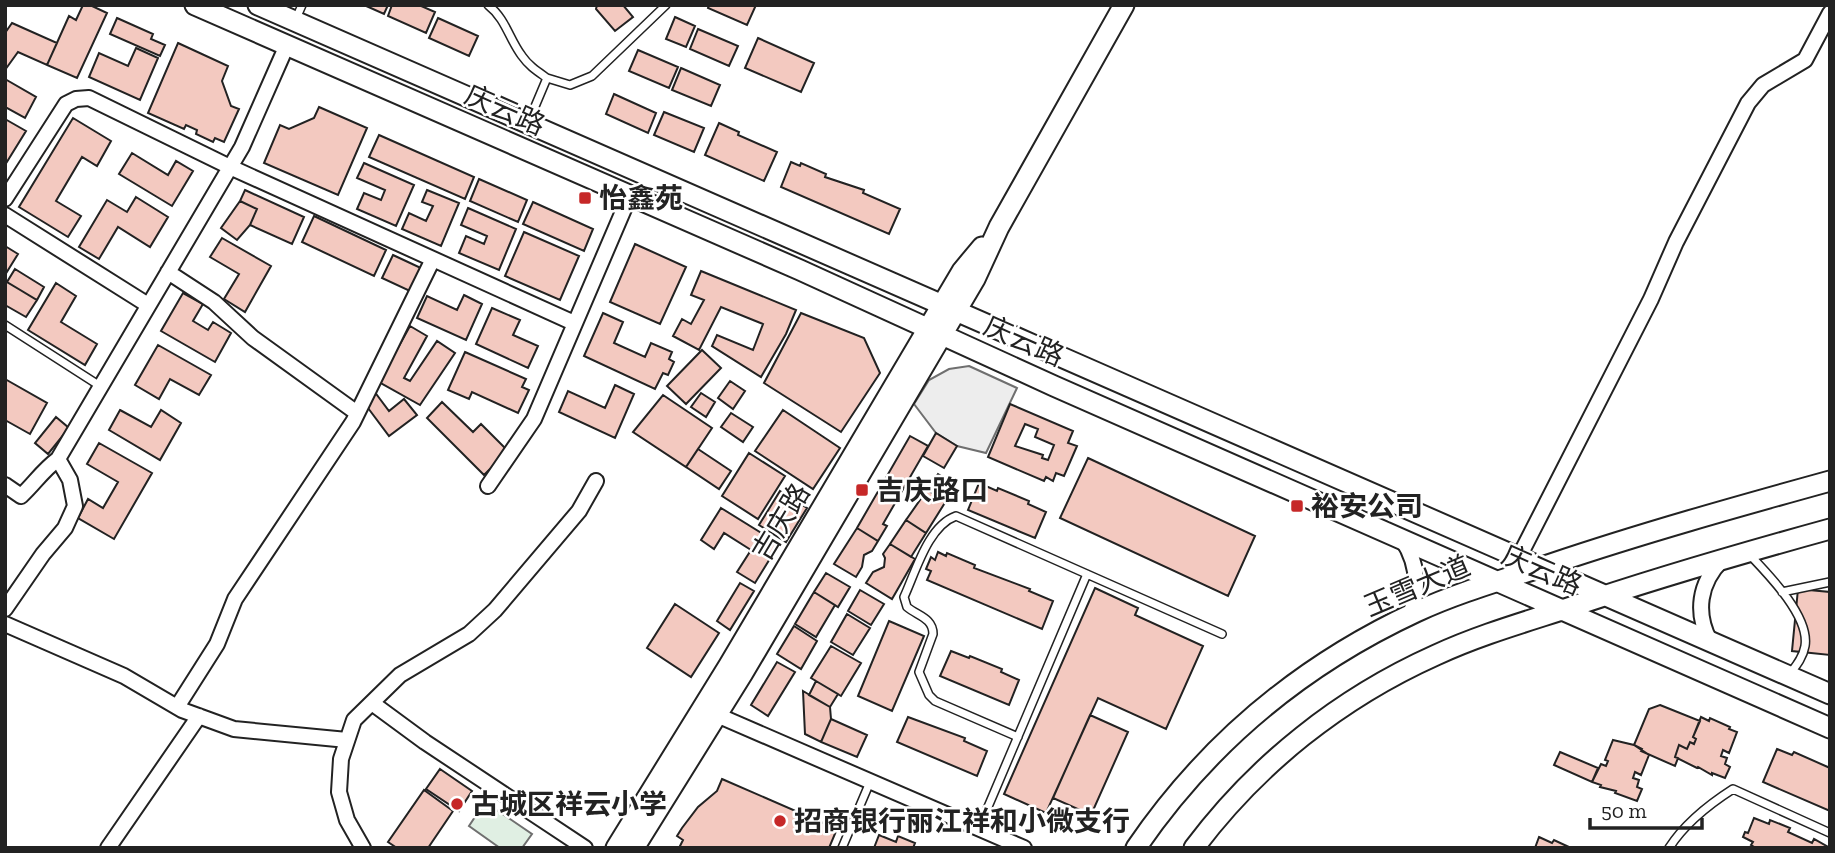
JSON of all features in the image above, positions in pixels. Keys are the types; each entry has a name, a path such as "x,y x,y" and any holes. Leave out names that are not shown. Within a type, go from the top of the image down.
{"main road":[{"name":"庆云路","path":"195,5 1830,727"},
{"name":"庆云路","path":"258,5 298,13 527,124 1830,694"},
{"name":"吉庆路","path":"634,848 717,715 949,308 975,279 999,227 1125,5"},
{"name":"吉庆路","path":"616,848 935,332"},
{"name":"玉雪大道","path":"1136,848 1184,785 1221,745 1284,690 1336,654 1410,615 1451,598 1677,523 1830,481"},
{"path":"1194,848 1261,772 1312,727 1383,681 1436,654 1605,595 1830,529"}],"street":[{"path":"1518,557 1748,103 1763,85 1805,60 1826,30 1830,13"},
{"path":"5,485 21,496 43,470 58,459 242,147 287,45"},
{"path":"5,199 66,104 89,98 230,167 575,323"},
{"path":"488,486 534,419 630,195"},
{"path":"7,220 148,305"},
{"path":"177,707 217,644 235,599 357,413 433,259"},
{"path":"168,272 214,302 253,338 357,413"},
{"path":"5,609 43,554 65,528 75,506 70,481 58,459"},
{"path":"363,848 341,803 340,769 354,720 400,675 469,634 495,610 579,511 596,481"},
{"path":"1402,539 1416,569 1416,593 1410,615"},
{"path":"1710,641 1702,623 1702,593 1710,574 1724,559"},
{"path":"5,624 124,676 177,707 234,729 347,740"},
{"path":"372,703 425,742 585,848"},
{"path":"717,715 1024,848"},
{"path":"107,848 199,716"}],"lane":[{"path":"488,5 498,13 523,59 531,67 547,78 570,85 592,76 666,5"},
{"path":"527,124 547,78"},
{"path":"5,325 100,386"},
{"path":"1018,737 935,701 929,695 919,672 933,629 927,620 907,607 904,597 934,531 944,522 956,516 1222,634"},
{"path":"1747,552 1782,592 1804,631 1805,646 1799,662 1788,676"},
{"path":"979,828 1087,573"},
{"path":"1782,592 1830,582"},
{"path":"842,848 871,782"},
{"path":"1669,848 1685,827 1704,809 1733,789 1830,834"}],"green space":[{"path":"485,802 532,834 522,848 500,848 469,826"}],"shaded area":[{"path":"969,366 1017,388 986,453 957,446 936,433 914,404 929,380 949,369"}],"building":[{"path":"83,5 90,5 107,13 77,78 47,65 69,16 76,20"},
{"path":"364,5 388,5 384,14"},
{"path":"392,5 419,5 435,12 426,33 388,16"},
{"path":"597,5 623,5 633,17 615,31 596,9"},
{"path":"709,5 756,5 747,25 708,8"},
{"path":"675,17 695,26 686,47 666,39"},
{"path":"117,18 153,34 151,39 165,45 160,56 110,34"},
{"path":"438,18 478,36 469,56 429,38"},
{"path":"12,23 57,43 47,65 18,52 5,70 5,33"},
{"path":"698,29 738,46 729,66 690,49"},
{"path":"758,38 814,63 801,92 745,68"},
{"path":"178,43 228,66 222,81 231,106 239,109 224,142 215,138 213,142 196,134 197,130 186,125 184,129 148,113"},
{"path":"136,48 158,58 140,100 89,77 99,53 128,66"},
{"path":"638,50 678,67 669,88 629,71"},
{"path":"681,68 720,85 711,106 672,90"},
{"path":"5,79 36,97 25,118 5,107"},
{"path":"614,94 656,113 648,133 606,114"},
{"path":"319,107 367,128 338,195 264,163 280,125 289,129 314,118"},
{"path":"664,112 704,128 694,152 654,135"},
{"path":"73,118 111,141 97,166 82,157 56,201 81,216 68,237 19,207"},
{"path":"5,119 26,131 5,165"},
{"path":"719,123 739,132 738,135 777,152 764,181 705,155"},
{"path":"379,135 474,177 465,199 369,157"},
{"path":"132,153 168,175 176,161 193,171 172,206 119,174"},
{"path":"791,162 800,166 801,163 826,174 825,177 864,190 863,193 900,209 889,234 781,187"},
{"path":"364,163 414,185 396,226 357,209 364,193 381,200 385,190 357,178"},
{"path":"479,179 527,200 518,222 470,201"},
{"path":"245,190 304,217 292,244 250,225 257,209 240,201"},
{"path":"427,190 459,203 441,246 402,229 409,213 426,221 433,206 422,202"},
{"path":"136,197 168,217 150,247 118,227 99,259 79,247 107,200 127,212"},
{"path":"240,201 257,209 250,225 237,240 221,228"},
{"path":"533,202 593,229 584,251 523,224"},
{"path":"468,208 516,229 499,270 459,253 466,236 484,244 487,236 461,225"},
{"path":"314,216 386,250 374,276 302,242"},
{"path":"524,232 579,256 560,300 505,276"},
{"path":"222,238 271,266 245,312 224,299 239,274 210,257"},
{"path":"635,244 686,267 660,324 610,302"},
{"path":"5,246 18,254 5,275"},
{"path":"393,255 423,269 412,292 382,278"},
{"path":"15,269 44,287 37,300 7,282"},
{"path":"701,271 796,310 786,334 761,377 712,346 717,335 753,350 763,324 721,307 699,350 673,336 682,319 691,324 704,300 691,295"},
{"path":"5,281 37,300 26,317 5,305"},
{"path":"56,283 76,296 61,322 97,344 85,365 28,330"},
{"path":"183,293 203,304 193,321 208,330 213,322 231,333 215,362 161,331"},
{"path":"464,295 482,304 466,340 417,318 427,296 457,310"},
{"path":"492,308 520,320 513,335 538,346 528,368 476,344"},
{"path":"603,313 623,322 614,343 645,357 651,343 672,352 669,359 674,362 668,375 663,373 655,389 584,356"},
{"path":"801,313 864,338 880,373 841,432 764,383"},
{"path":"410,326 427,336 404,378 410,381 437,341 455,353 420,405 379,382"},
{"path":"158,345 211,375 199,395 170,379 159,399 135,385"},
{"path":"702,350 721,368 686,404 667,386"},
{"path":"465,352 526,379 522,387 529,390 518,413 472,392 469,399 448,390"},
{"path":"5,379 47,403 30,434 5,420"},
{"path":"730,381 745,391 733,409 718,398"},
{"path":"615,385 634,394 615,438 559,412 568,391 605,408"},
{"path":"374,391 389,411 404,399 417,415 389,436 368,408 368,400"},
{"path":"701,393 715,402 706,417 691,407"},
{"path":"663,395 712,428 686,467 633,432"},
{"path":"442,402 473,432 481,424 508,451 484,475 427,418"},
{"path":"1010,404 1073,431 1068,443 1077,446 1064,476 1056,473 1053,481 1046,477 1044,481 988,457","holes":["1025,424 1038,429 1035,437 1054,445 1048,460 1042,458 1043,455 1015,446"]},
{"path":"120,410 151,427 161,410 181,423 160,460 109,430"},
{"path":"783,410 840,448 813,489 755,451"},
{"path":"731,413 753,427 743,442 721,427"},
{"path":"56,417 69,428 48,454 35,443"},
{"path":"936,433 957,446 944,468 923,456"},
{"path":"910,436 928,446 883,524 887,526 878,541 857,528"},
{"path":"99,443 152,473 114,539 78,518 88,499 103,508 118,482 87,464"},
{"path":"698,449 731,471 719,489 686,467"},
{"path":"749,453 785,476 758,519 722,496"},
{"path":"1088,458 1255,536 1228,596 1060,518"},
{"path":"938,474 956,485 946,501 927,490"},
{"path":"979,483 1029,501 1028,504 1046,512 1035,538 968,510"},
{"path":"927,490 946,501 926,533 906,520"},
{"path":"780,491 807,508 786,542 759,525"},
{"path":"721,508 779,544 755,583 737,572 751,550 724,533 714,549 701,540"},
{"path":"906,520 926,533 911,557 890,544"},
{"path":"857,528 878,541 872,551 864,555 862,567 856,577 834,564"},
{"path":"890,544 915,559 892,599 866,583 873,572 884,567 883,554"},
{"path":"938,552 946,556 947,553 975,565 974,568 1030,589 1029,591 1053,601 1042,629 927,580 931,571 926,569 931,557 935,560"},
{"path":"826,573 850,587 838,607 814,592"},
{"path":"740,583 754,591 730,630 717,621"},
{"path":"1095,588 1138,608 1135,615 1203,646 1166,729 1098,698 1046,813 1004,794"},
{"path":"1798,589 1830,592 1830,655 1792,651"},
{"path":"860,590 884,604 871,625 848,611"},
{"path":"814,592 835,605 816,637 795,624"},
{"path":"675,604 719,633 691,677 647,648"},
{"path":"847,614 870,628 853,655 831,642"},
{"path":"889,621 924,636 892,711 858,696"},
{"path":"794,626 817,641 801,669 777,654"},
{"path":"831,646 861,663 841,696 811,678"},
{"path":"951,651 1002,669 1001,672 1019,680 1009,705 940,676"},
{"path":"777,662 795,672 768,716 751,705"},
{"path":"816,681 838,694 830,707 809,695"},
{"path":"803,691 830,707 831,719 821,742 805,734"},
{"path":"1660,705 1700,721 1693,737 1696,739 1694,744 1690,742 1687,749 1679,745 1675,766 1641,751 1642,749 1634,745 1649,709"},
{"path":"1090,715 1128,732 1091,815 1053,798"},
{"path":"908,717 965,738 964,741 987,751 977,776 897,742"},
{"path":"1701,717 1709,721 1710,718 1737,732 1729,753 1723,750 1721,756 1727,758 1725,764 1730,767 1725,778 1712,775 1675,757 1679,745 1687,749 1690,742 1694,744 1696,739 1693,737"},
{"path":"831,719 867,735 857,757 821,742"},
{"path":"1613,740 1634,745 1649,755 1641,775 1635,772 1633,778 1639,780 1637,787 1642,789 1637,801 1592,782 1601,764 1606,766 1608,761 1605,760"},
{"path":"1777,749 1792,755 1794,752 1830,768 1830,811 1763,782"},
{"path":"1560,752 1598,768 1592,782 1554,765"},
{"path":"440,769 472,791 459,811 426,789"},
{"path":"722,779 837,829 829,848 679,848 683,840 677,836 698,807 717,791"},
{"path":"424,790 453,811 428,848 397,848 388,842"},
{"path":"1754,818 1769,824 1770,820 1790,828 1788,832 1812,843 1814,839 1830,848 1756,848 1751,845 1753,842 1743,837 1745,832 1748,833"},
{"path":"879,835 896,842 898,836 915,843 913,848 874,848"},
{"path":"1539,837 1552,843 1554,840 1571,848 1535,848"}],"place":[{"name":"怡鑫苑","path":"585,198"},
{"name":"吉庆路口","path":"862,490"},
{"name":"裕安公司","path":"1297,506"},
{"name":"古城区祥云小学","path":"457,804"},
{"name":"招商银行丽江祥和小微支行","path":"780,821"}]}
